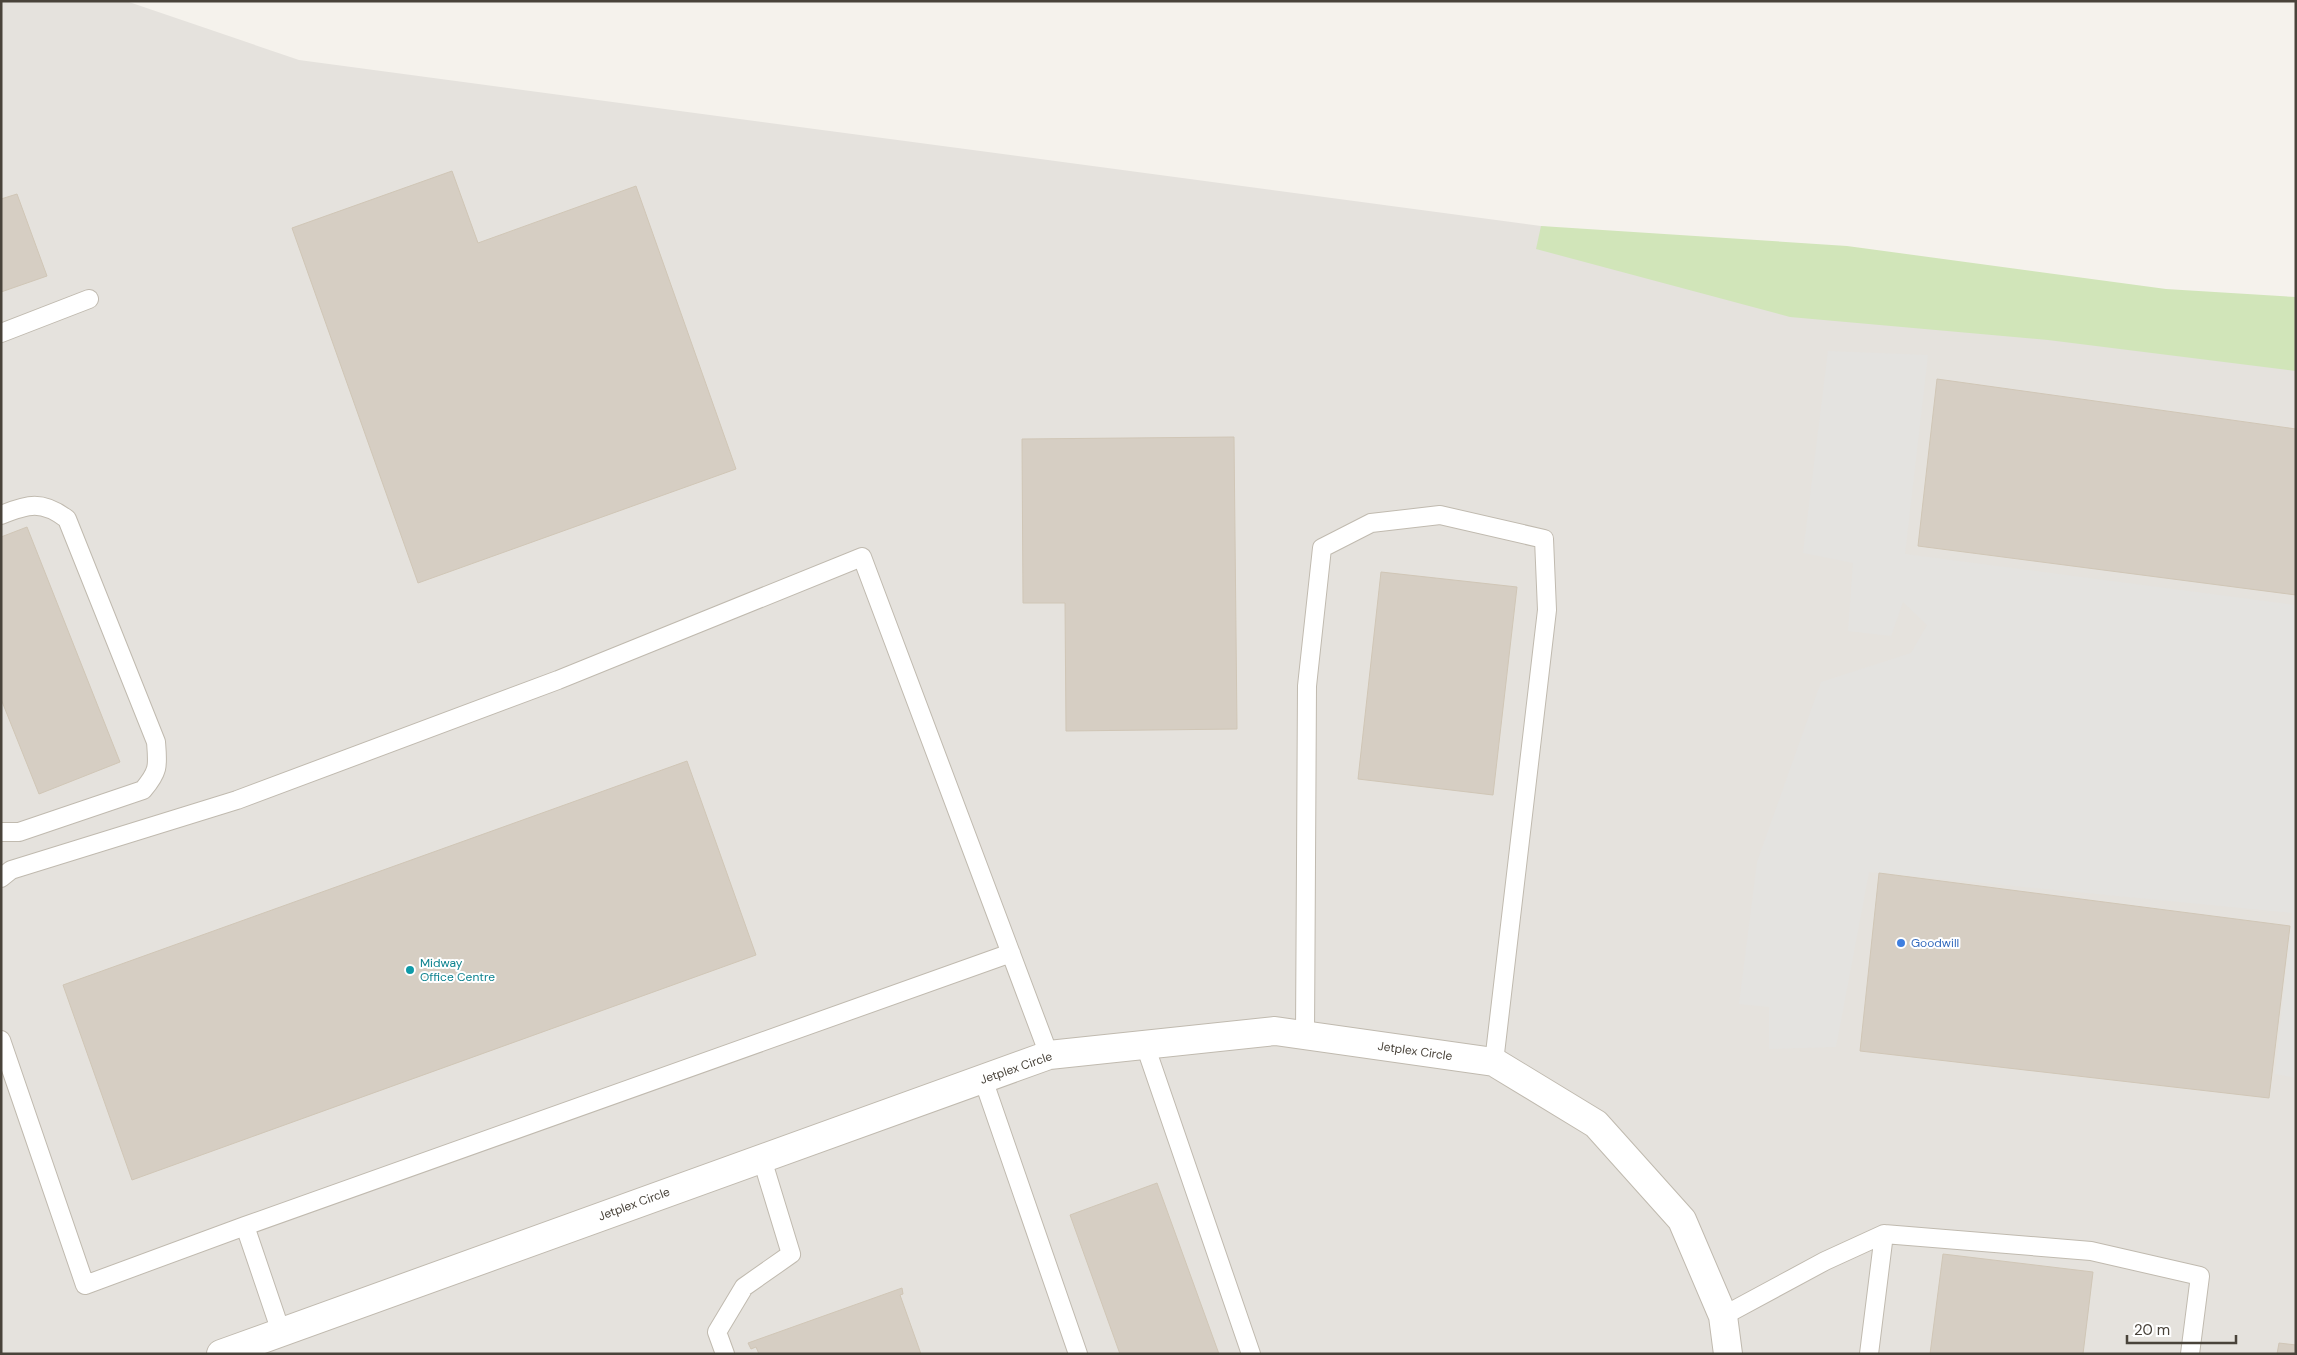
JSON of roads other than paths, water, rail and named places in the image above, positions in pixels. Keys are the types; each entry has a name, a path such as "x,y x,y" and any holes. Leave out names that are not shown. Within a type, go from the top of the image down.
{"street":[{"name":"Jetplex Circle","path":"221,1354 1049,1055 1275,1031 1494,1062 1596,1124 1682,1220 1723,1316 1728,1354"}],"lane":[{"path":"1,333 89,299"},
{"path":"1,515 21,507 36,504 54,509 67,519 156,742 158,760 155,776 143,790 19,832 1,832"},
{"path":"1305,1035 1307,686 1322,548 1370,523 1440,515 1544,539 1547,610 1494,1062"},
{"path":"1,878 11,870 237,800 558,680 862,557 1049,1055"},
{"path":"1,1040 85,1285 244,1226 1011,952"},
{"path":"1145,1045 1251,1354"},
{"path":"983,1079 1078,1354"},
{"path":"725,1354 717,1332 744,1287 791,1254 762,1158"},
{"path":"244,1226 281,1332"},
{"path":"1869,1354 1884,1234"},
{"path":"1723,1316 1825,1261 1884,1234 2091,1251 2200,1276 2190,1354"}],"place":[{"name":"Goodwill","path":"1901,943"},
{"name":"Midway Office Centre","path":"410,970"}]}
